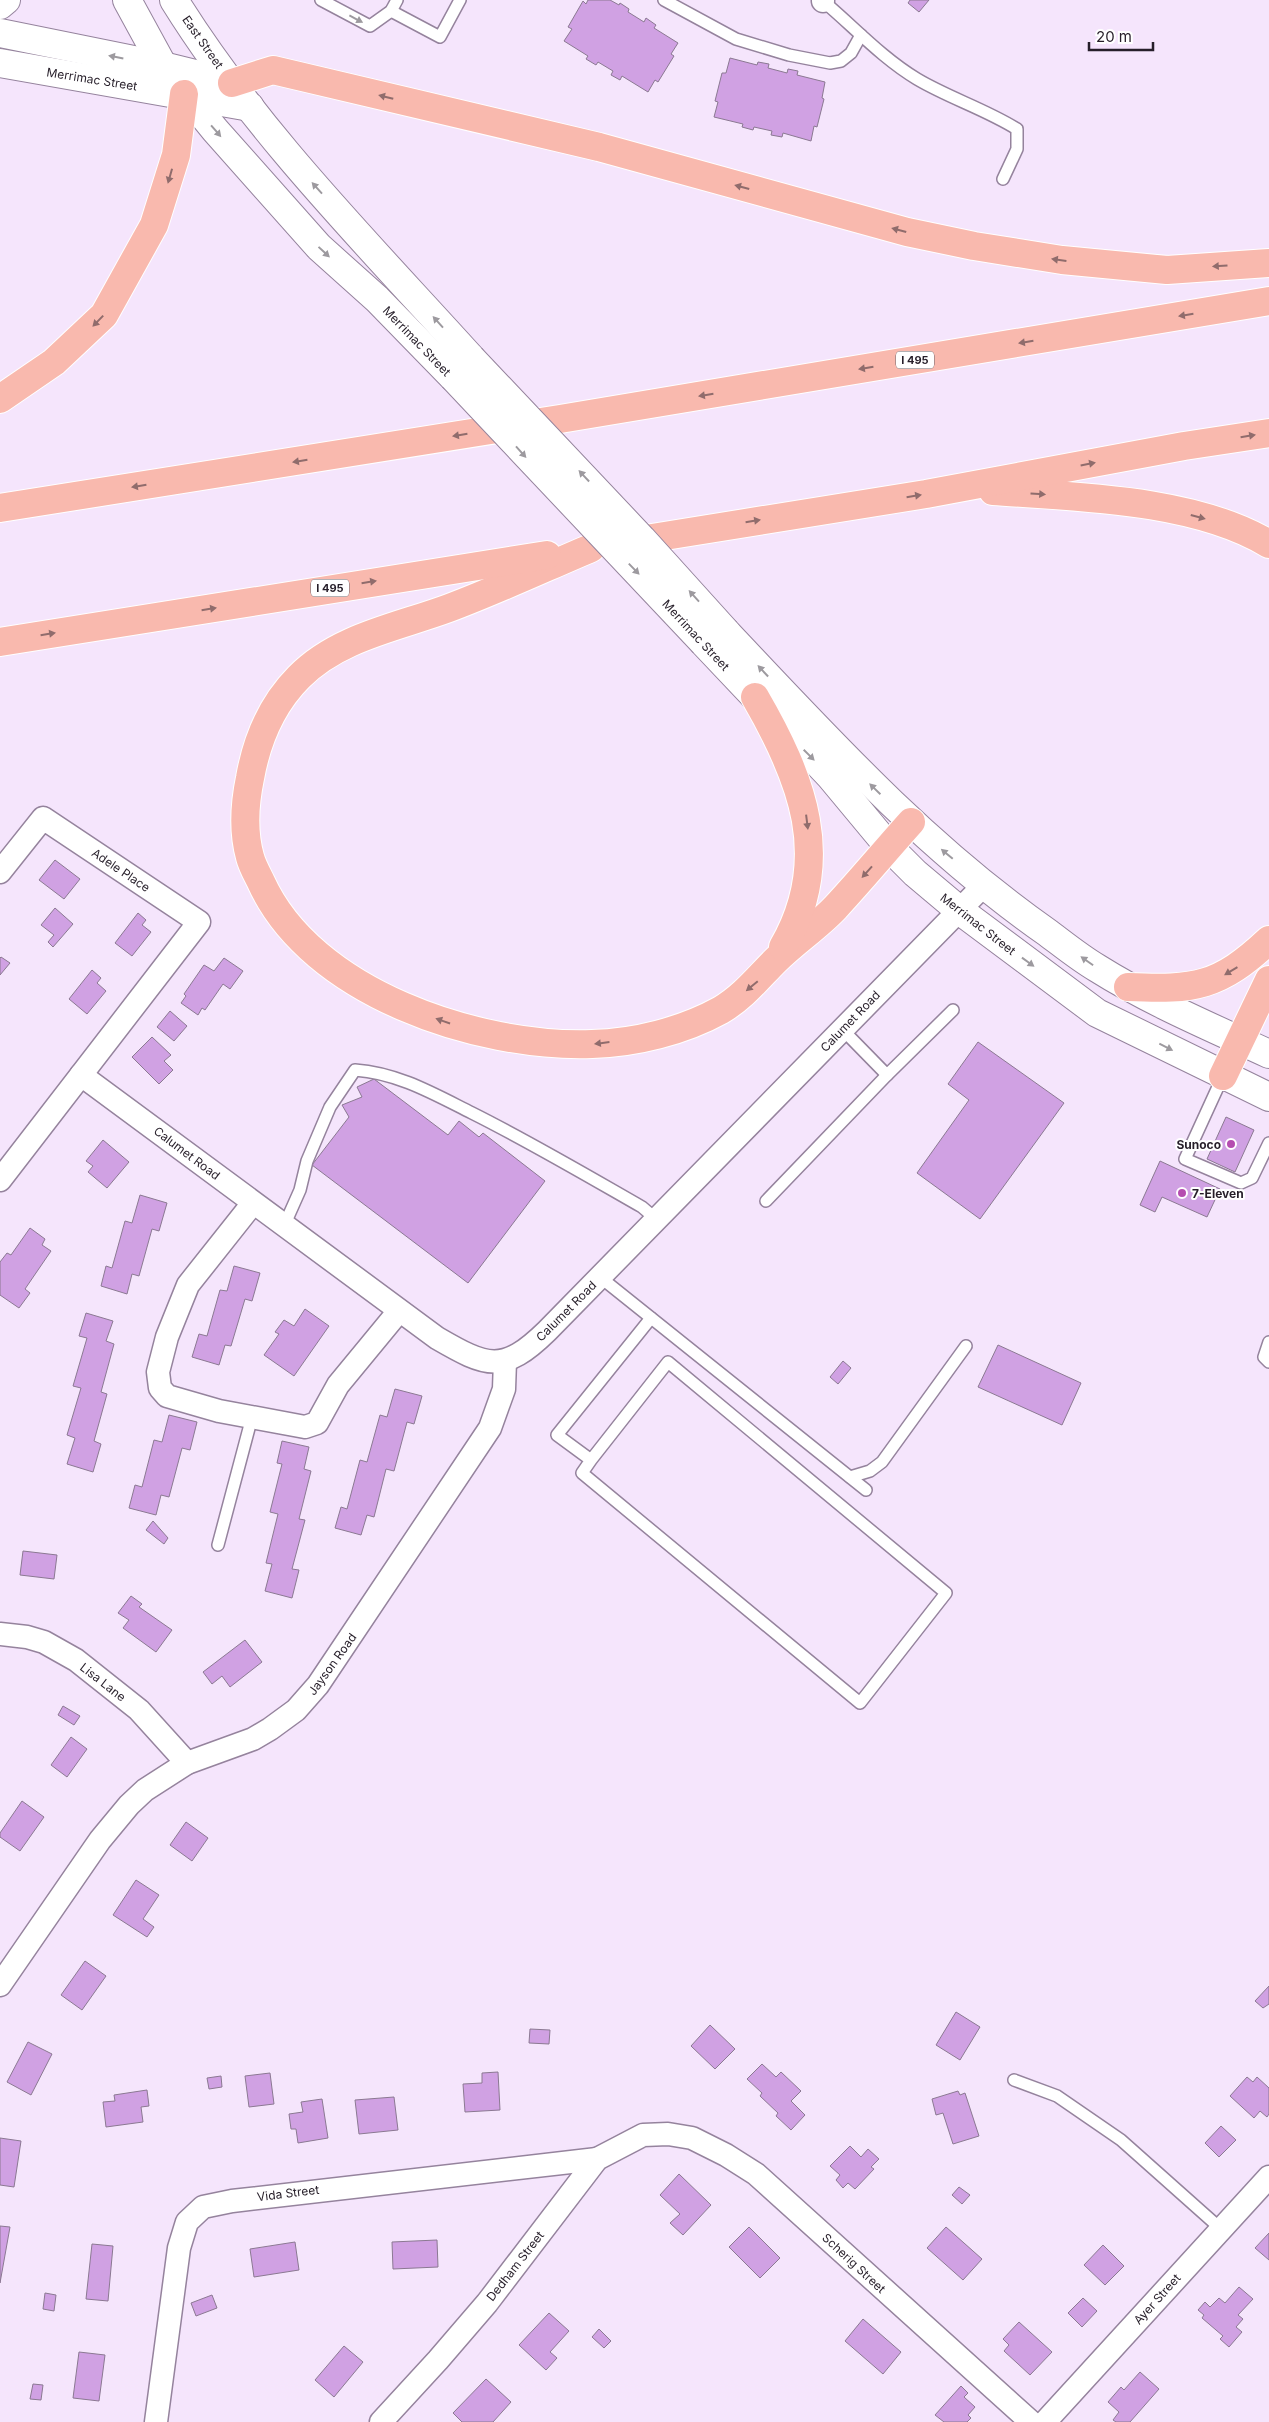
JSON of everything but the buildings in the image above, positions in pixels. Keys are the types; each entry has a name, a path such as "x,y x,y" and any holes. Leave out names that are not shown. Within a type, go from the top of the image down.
{"highway":[{"path":"232,83 273,70 599,147 907,232 974,246 1062,260 1167,270 1269,262"},
{"path":"0,399 54,362 104,315 154,225 176,155 184,94"},
{"name":"I 495","path":"0,508 560,420 1269,301"},
{"name":"I 495","path":"0,642 954,489 1184,446 1269,433"},
{"path":"954,489 1124,500 1197,516 1251,533 1269,544"},
{"path":"591,548 450,608 387,628 346,645 320,660 299,676 276,704 262,732 246,798 250,858 268,898 287,925 325,960 391,1001 442,1021 488,1034 536,1042 594,1044 643,1038 695,1021 721,1009 755,984 774,962 833,910 911,822"},
{"path":"755,697 783,751 794,780 806,816 810,855 806,887 800,912 774,962"},
{"path":"1128,987 1169,989 1209,982 1229,974 1248,960 1269,940"},
{"path":"1223,1076 1269,980"}],"main road":[{"path":"0,5 6,0"},
{"path":"127,0 163,66"},
{"name":"East Street","path":"174,0 232,83"},
{"name":"Merrimac Street","path":"0,33 163,66 232,83 283,150 462,368"},
{"name":"Merrimac Street","path":"0,63 250,107"},
{"name":"Merrimac Street","path":"163,66 184,94 319,247 377,300 462,368 622,518 715,638 755,697 830,776 889,847 915,874 959,910 1097,1013 1269,1097"},
{"name":"Merrimac Street","path":"715,638 911,822 1014,910 1094,967 1128,987 1269,1054"}],"street":[{"name":"Adele Place","path":"0,872 42,818 199,922 81,1075"},
{"name":"Calumet Road","path":"81,1075 437,1338 470,1356 487,1362 505,1361 532,1345 984,885"},
{"path":"0,1180 81,1075"},
{"path":"253,1203 188,1284 167,1337 158,1372 160,1388 167,1396 252,1417 305,1426 316,1423 338,1385 399,1311"},
{"name":"Jayson Road","path":"0,1985 113,1822 145,1790 187,1763 253,1739 270,1729 296,1710 318,1685 482,1440 500,1402 505,1377 505,1361"},
{"name":"Lisa Lane","path":"0,1634 27,1637 44,1642 76,1660 139,1710 187,1763"},
{"name":"Dedham Street","path":"382,2422 487,2303 596,2159 643,2135 660,2133"},
{"name":"Scherig Street","path":"660,2133 692,2138 726,2154 756,2174 1031,2422"},
{"name":"Vida Street","path":"156,2422 179,2248 187,2222 203,2207 261,2196 596,2159"},
{"name":"Ayer Street","path":"1045,2422 1269,2177"}],"lane":[{"path":"321,0 370,26 391,11 397,0"},
{"path":"391,11 440,37 460,0"},
{"path":"664,0 736,39 789,55 830,63 841,61 851,53 861,35"},
{"path":"823,1 886,57 917,79 1001,119 1016,129 1016,149 1003,179"},
{"path":"766,1201 887,1074 953,1010"},
{"path":"842,1029 887,1074"},
{"path":"284,1226 300,1190 308,1161 330,1107 355,1070 378,1072 416,1085 499,1127 642,1207 656,1219"},
{"path":"1223,1076 1185,1159 1241,1183 1252,1178 1269,1143"},
{"path":"600,1277 866,1490"},
{"path":"591,1460 557,1435 651,1318"},
{"path":"1269,1342 1264,1357 1269,1362"},
{"path":"850,1477 870,1472 882,1462 966,1346"},
{"path":"668,1362 946,1593 860,1703 582,1473 591,1460 668,1362"},
{"path":"218,1545 252,1417"},
{"path":"1014,2080 1057,2096 1121,2140 1221,2229"}],"place":[{"name":"Sunoco","path":"1231,1144"},
{"name":"7-Eleven","path":"1182,1193"}]}
